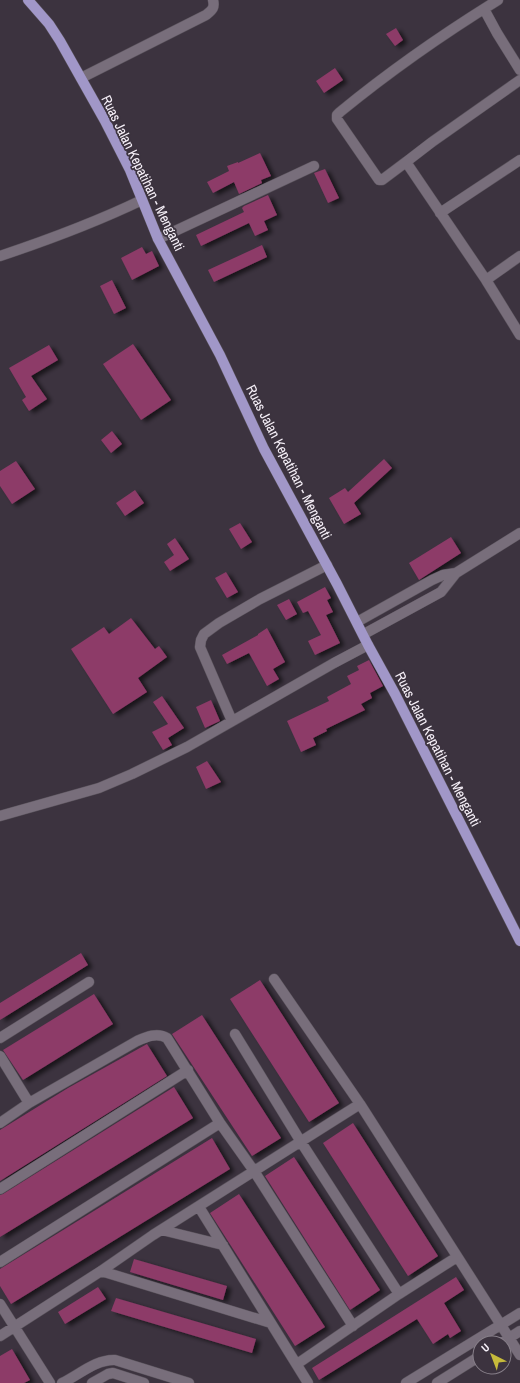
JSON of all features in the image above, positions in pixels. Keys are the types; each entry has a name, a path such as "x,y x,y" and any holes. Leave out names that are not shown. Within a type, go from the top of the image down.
{"main road":[{"name":"Ruas Jalan Kepatihan - Menganti","path":"28,0 49,24 105,121 130,170 158,239 220,355 264,449 364,634 368,645 438,778 520,941"}],"street":[{"path":"81,78 206,15 213,9 213,0"},
{"path":"498,0 460,23 371,87 337,115 338,119 379,180 382,180 432,142 520,80"},
{"path":"484,9 520,70"},
{"path":"440,213 520,160"},
{"path":"406,162 486,280 520,334"},
{"path":"158,239 314,166"},
{"path":"0,256 69,231 117,212 142,200"},
{"path":"486,280 520,256"},
{"path":"357,622 432,580 456,573 520,534"},
{"path":"232,721 200,647 204,634 219,623 260,599 327,565"},
{"path":"364,634 441,592 449,584 456,573"},
{"path":"0,816 99,788 132,774 187,747 368,645"},
{"path":"274,978 360,1104 501,1325 504,1335"},
{"path":"0,1038 89,982"},
{"path":"235,1034 301,1142 399,1294"},
{"path":"0,1123 29,1103 137,1041 154,1036 163,1036 170,1041 220,1123 254,1172 353,1326"},
{"path":"0,1056 29,1103"},
{"path":"0,1188 188,1070"},
{"path":"0,1336 162,1230 360,1104"},
{"path":"0,1262 220,1123"},
{"path":"199,1207 308,1383"},
{"path":"162,1230 223,1245"},
{"path":"297,1364 399,1294 457,1257"},
{"path":"101,1271 271,1322"},
{"path":"0,1304 50,1383"},
{"path":"406,1383 520,1313"},
{"path":"512,1348 520,1355"},
{"path":"62,1383 99,1362 107,1360 115,1360 189,1383"},
{"path":"437,1383 472,1361"},
{"path":"92,1383 108,1374 113,1373 144,1383"}],"building":[{"path":"396,28 403,40 395,46 386,34"},
{"path":"335,68 343,80 324,93 316,81"},
{"path":"260,153 271,176 261,180 262,183 239,194 234,182 213,193 207,182 229,171 227,166 238,163"},
{"path":"325,169 339,198 328,203 314,173"},
{"path":"268,195 277,215 264,221 268,230 255,236 249,223 201,246 196,235 244,212 242,208 244,206"},
{"path":"262,245 267,257 214,282 208,270"},
{"path":"142,247 146,254 152,251 159,266 132,280 121,258"},
{"path":"112,280 126,308 114,314 100,286"},
{"path":"133,344 171,400 141,420 103,364"},
{"path":"49,345 58,360 31,376 47,399 29,411 22,400 26,397 9,368"},
{"path":"112,431 122,444 111,453 101,440"},
{"path":"384,459 392,468 354,503 361,514 344,524 329,498 345,488 348,492"},
{"path":"16,461 35,489 12,504 0,486 0,471"},
{"path":"135,490 144,503 125,516 116,503"},
{"path":"240,523 252,542 241,549 229,529"},
{"path":"451,537 461,553 419,580 409,563"},
{"path":"175,538 189,559 170,571 164,562 174,555 167,544"},
{"path":"226,572 238,592 227,598 215,578"},
{"path":"325,587 331,598 327,600 333,612 326,615 340,643 315,655 308,641 321,635 308,611 303,613 297,602"},
{"path":"289,599 297,614 286,620 277,605"},
{"path":"131,618 155,649 159,646 167,657 138,678 147,692 113,714 71,649 104,627 109,634"},
{"path":"267,628 285,662 273,669 279,679 267,686 249,653 227,664 222,655 258,635"},
{"path":"369,660 383,686 370,693 372,698 361,704 365,710 326,729 327,731 313,738 316,745 301,752 287,721 329,701 327,697 351,684 347,676 359,670 357,666"},
{"path":"162,696 184,728 168,738 172,745 163,750 152,732 168,724 153,702"},
{"path":"211,700 220,721 205,728 196,707"},
{"path":"207,761 221,782 206,789 196,767"},
{"path":"81,953 88,965 0,1020 0,1003"},
{"path":"260,980 339,1103 309,1122 230,999"},
{"path":"94,994 113,1024 23,1080 3,1050"},
{"path":"202,1015 281,1138 252,1156 172,1034"},
{"path":"147,1044 167,1076 0,1181 0,1130 68,1088"},
{"path":"174,1087 193,1118 0,1237 0,1195"},
{"path":"353,1123 438,1256 408,1276 323,1143"},
{"path":"212,1138 230,1169 11,1304 0,1286 0,1269"},
{"path":"294,1157 380,1290 350,1310 265,1176"},
{"path":"239,1194 325,1327 295,1346 210,1213"},
{"path":"134,1259 227,1286 223,1300 130,1272"},
{"path":"456,1277 464,1290 444,1303 461,1331 450,1338 448,1334 433,1344 417,1319 319,1380 312,1368"},
{"path":"98,1287 106,1299 65,1324 58,1312"},
{"path":"116,1298 256,1339 252,1353 111,1311"},
{"path":"12,1349 30,1380 24,1383 0,1383 0,1356"}]}
